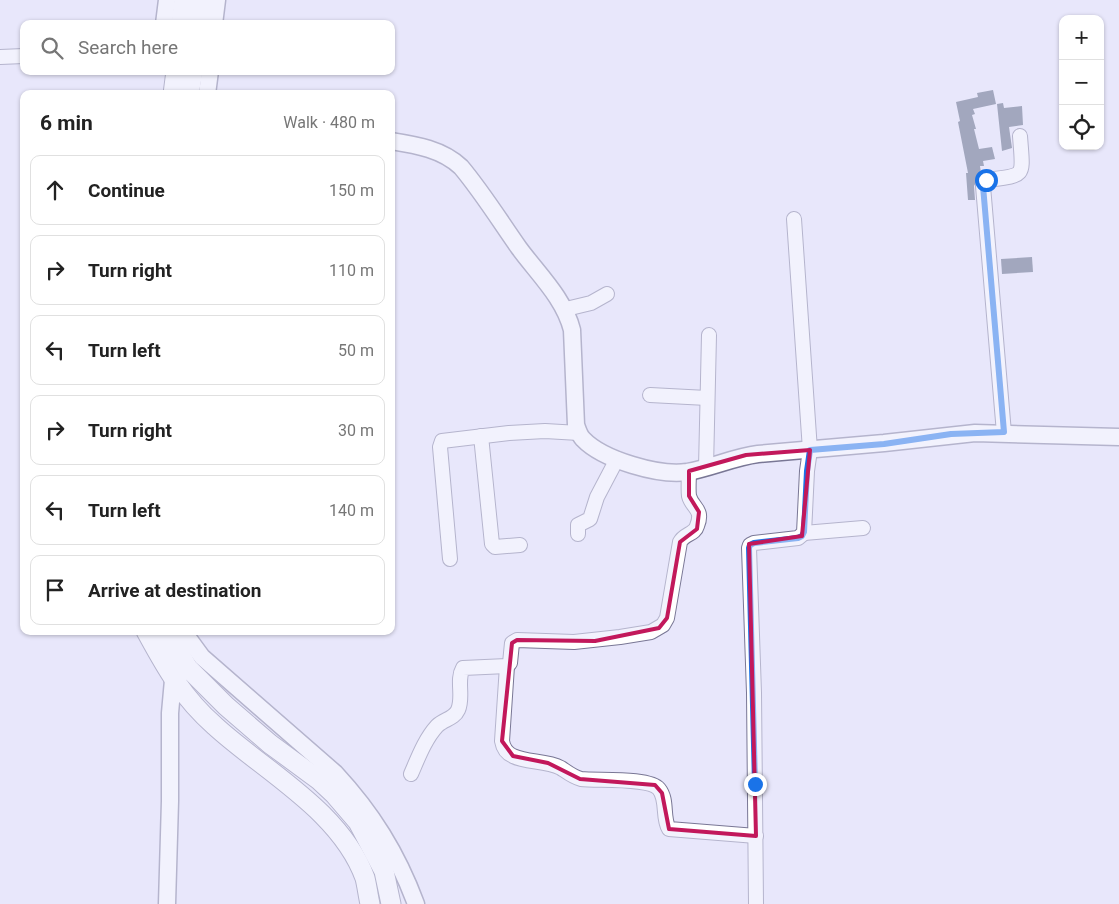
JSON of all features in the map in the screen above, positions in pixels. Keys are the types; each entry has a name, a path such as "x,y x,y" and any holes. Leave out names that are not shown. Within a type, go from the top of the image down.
{"main road":[{"path":"182,20 184,0"},
{"path":"198,20 201,0"},
{"path":"174,90 175,75"},
{"path":"190,90 191,75"},
{"path":"148,635 173,680 192,704 215,727 291,786 334,828 358,861 365,879 370,904"},
{"path":"170,635 195,663 226,706 270,744 319,780 358,822 384,871 391,904"}],"street":[{"path":"164,20 167,0"},
{"path":"214,20 217,0"},
{"path":"0,57 20,56"},
{"path":"208,90 209,75"},
{"path":"1004,432 983,186 986,180 1016,177 1020,173 1022,165 1020,136"},
{"path":"395,142 440,152 452,158 461,167 566,309 572,330 576,425 583,439 602,452 617,459 671,472 689,472 746,455 884,444 951,434 1004,432 1119,437"},
{"path":"756,904 754,693 749,548 754,543 802,536 804,532 810,450 794,219"},
{"path":"566,309 591,303 607,294"},
{"path":"706,468 708,335"},
{"path":"650,395 707,398"},
{"path":"450,559 440,443 445,440 545,431 579,433"},
{"path":"481,436 492,544 495,547 520,545"},
{"path":"578,534 578,525 590,519 597,497 617,459"},
{"path":"689,472 689,496 699,512 698,526 684,536 680,542 667,618 663,625 651,632 595,641 518,640 512,643 508,666 502,741 506,751 513,756 548,763 580,778 639,781 655,785 662,793 666,824 669,829 756,836"},
{"path":"804,532 863,528"},
{"path":"184,635 195,663 335,773 351,790 370,814 391,848 416,904"},
{"path":"167,904 170,713 173,680 195,663"},
{"path":"411,774 435,728 457,712 460,705 461,673 463,668 508,666"}],"highlighted area":[{"path":"810,450 802,536 749,544 756,836 669,829 662,793 655,785 580,779 548,763 513,756 502,741 512,643 517,640 595,641 659,628 667,618 680,542 697,529 699,512 689,496 689,471 746,455"}],"building":[{"path":"993,90 996,104 973,109 975,114 972,115 979,149 992,147 995,159 983,161 984,166 980,166 981,173 974,186 975,200 968,200 966,173 968,173 956,102 978,97 977,93"},
{"path":"1003,103 1004,108 1022,106 1023,125 1009,127 1012,148 1002,151 997,104"},
{"path":"1032,257 1033,272 1002,274 1001,259"}],"route":[{"path":"755,784 749,548 754,543 802,536 804,532 810,450 884,444 951,434 1004,432 983,186 986,180"}]}
